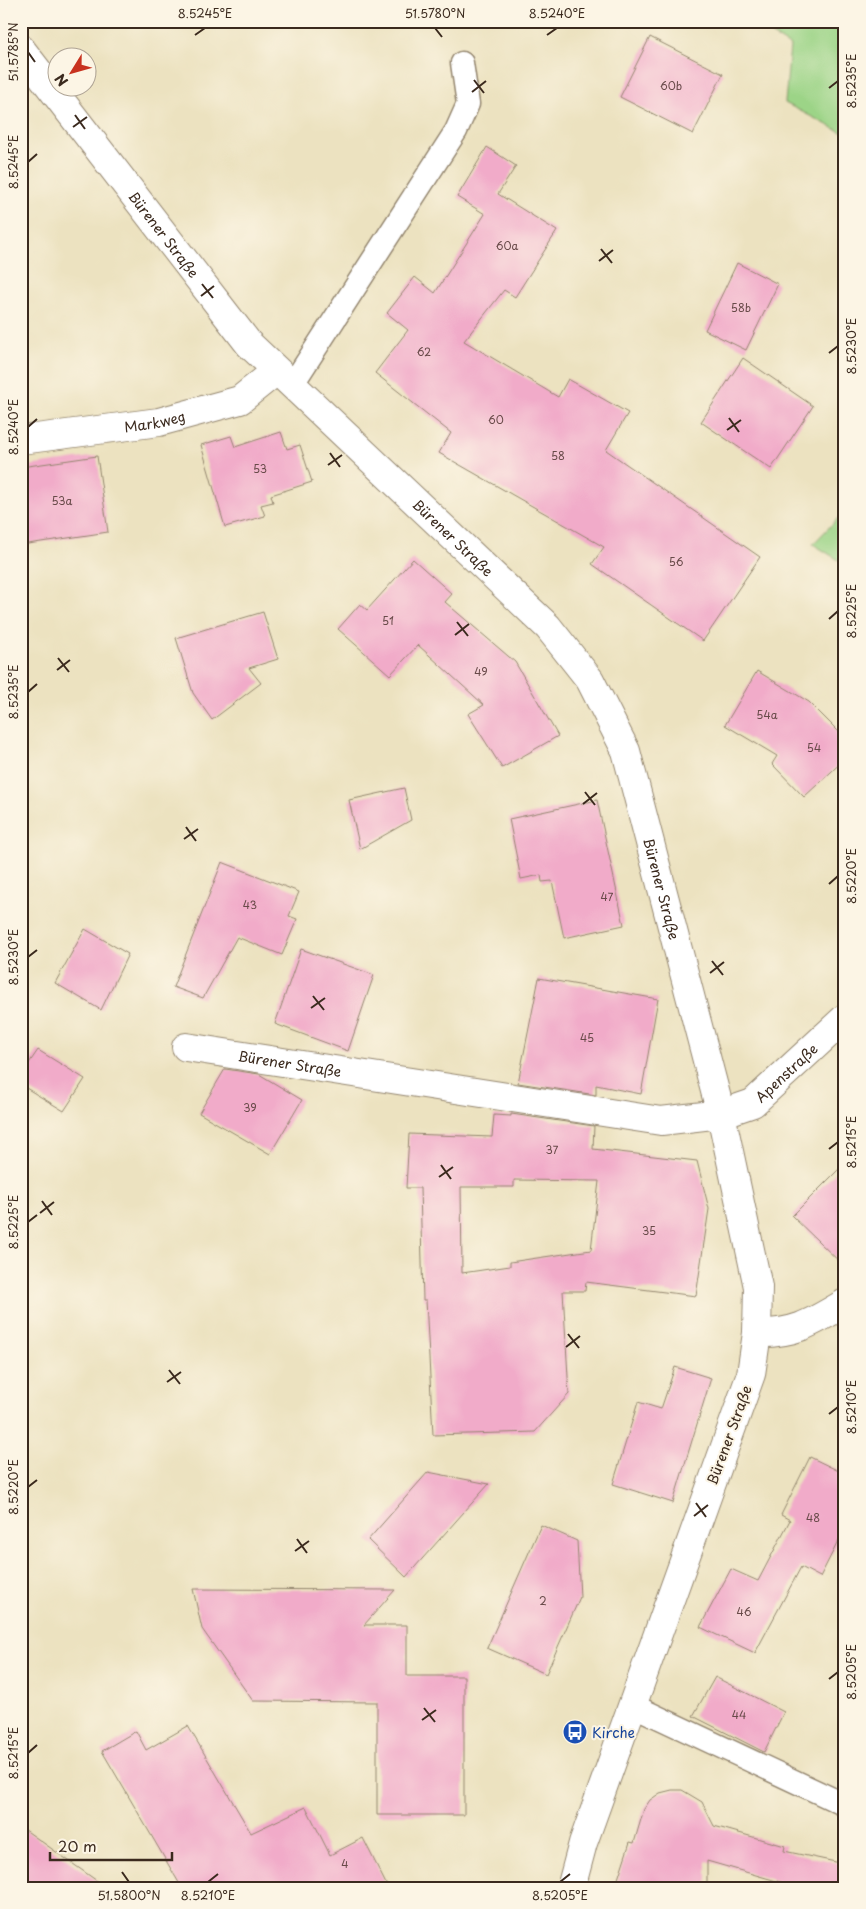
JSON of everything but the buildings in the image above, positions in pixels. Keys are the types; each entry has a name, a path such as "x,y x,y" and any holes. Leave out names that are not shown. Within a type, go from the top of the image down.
{"street":[{"name":"Bürener Straße","path":"21,49 249,344 548,627 590,680 626,750 720,1114 758,1287 757,1333 751,1374 583,1843 571,1888"},
{"name":"Markweg","path":"21,440 159,422 240,400 284,378"},
{"name":"Apenstraße","path":"720,1114 753,1103 845,1018"},
{"name":"Bürener Straße","path":"186,1047 661,1121 720,1114"},
{"path":"757,1333 777,1333 808,1325 845,1303"}],"lane":[{"path":"284,378 456,131 468,104 462,64"},
{"path":"632,1705 845,1805"}],"green space":[{"path":"749,21 845,21 845,134 785,103 790,46"},
{"path":"845,511 845,564 813,544"}],"place":[{"name":"Kirche","path":"575,1732"}]}
